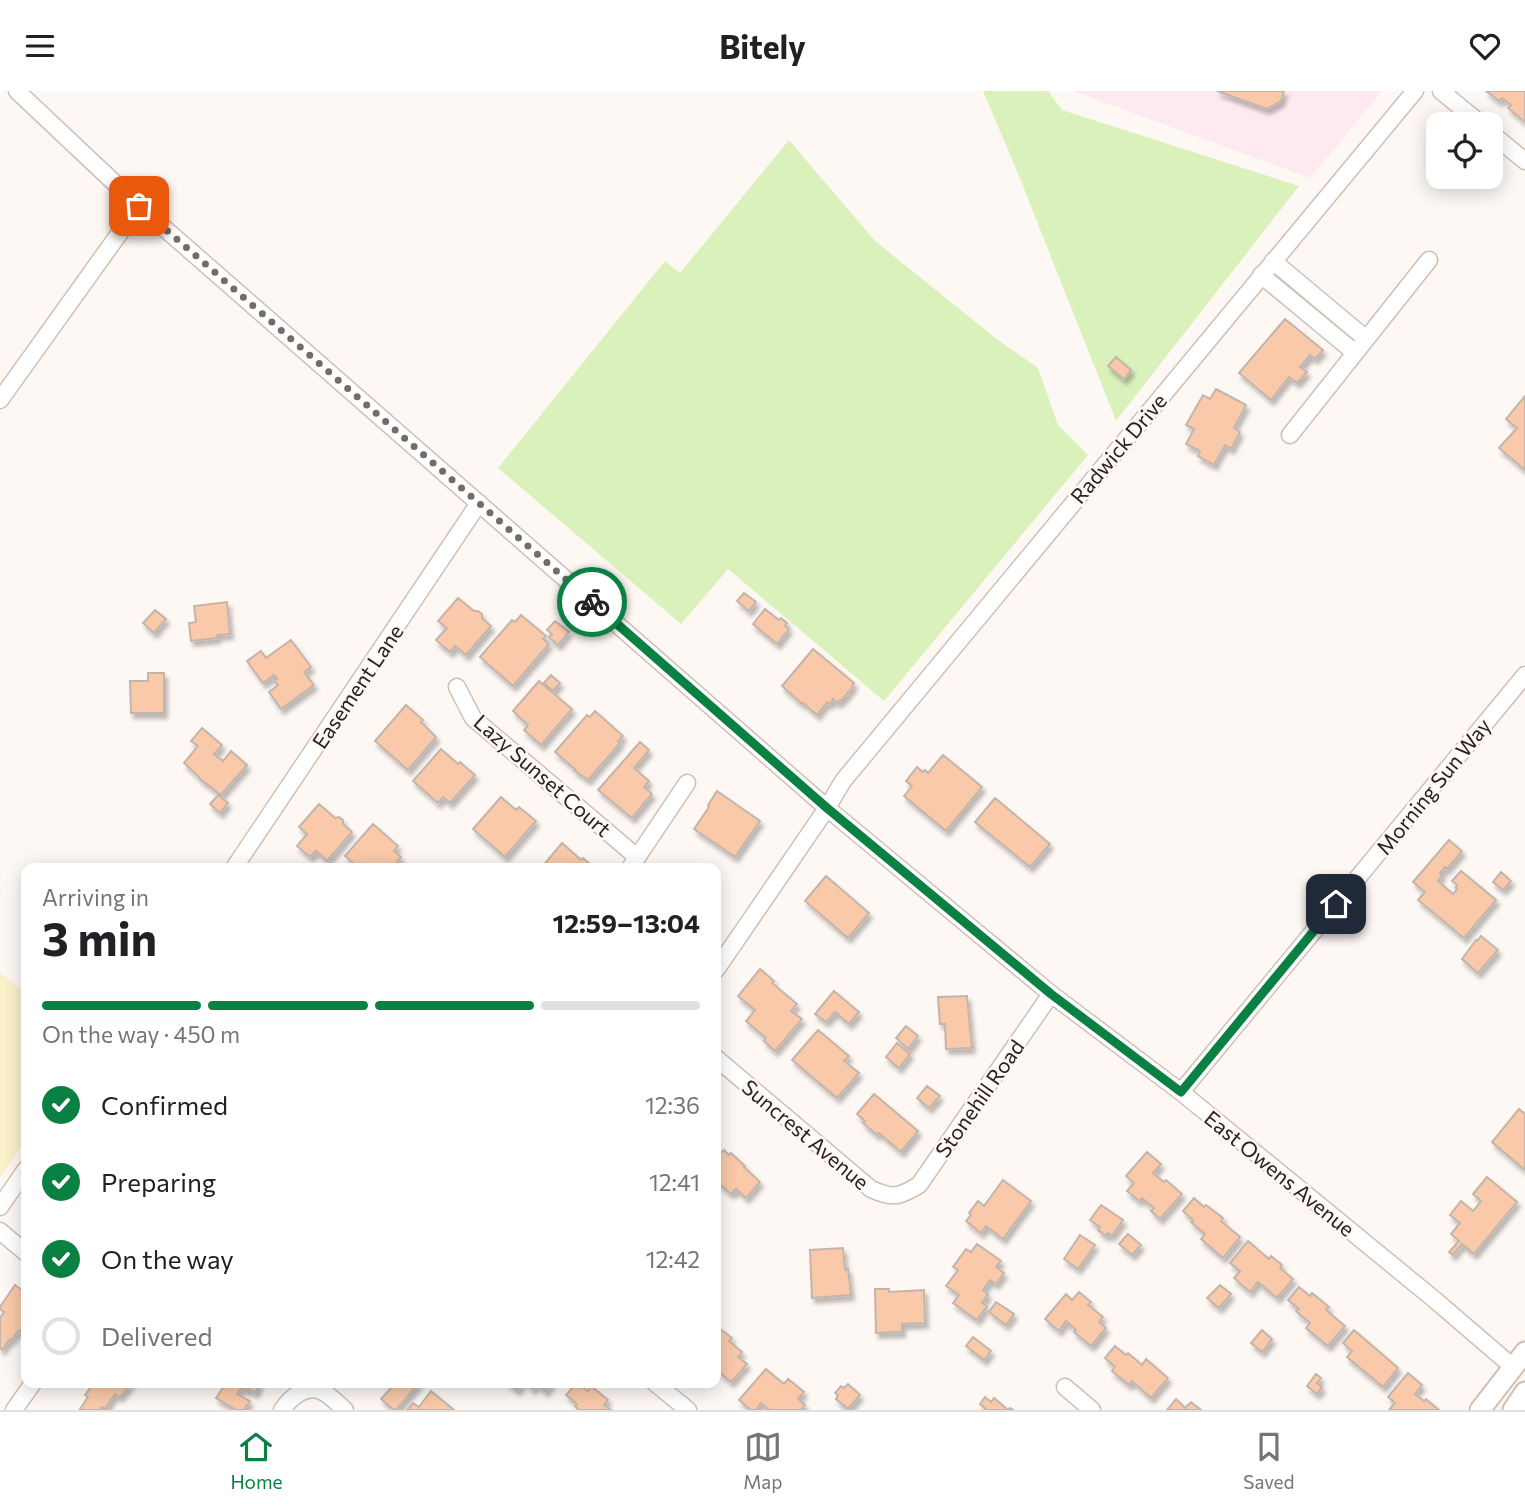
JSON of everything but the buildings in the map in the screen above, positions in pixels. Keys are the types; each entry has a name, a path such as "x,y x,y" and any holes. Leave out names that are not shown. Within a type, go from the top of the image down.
{"main road":[{"path":"1480,1410 1521,1366"},
{"path":"1513,1410 1525,1392"}],"street":[{"name":"East Owens Avenue","path":"16,91 139,206 827,808 1051,994 1181,1092 1435,1300 1521,1366"},
{"name":"Radwick Drive","path":"721,963 843,781 1415,91"},
{"path":"1441,91 1466,112"},
{"path":"1503,142 1525,161"},
{"path":"0,400 139,206"},
{"path":"1290,435 1429,260"},
{"path":"1273,261 1365,338"},
{"path":"1261,275 1354,352"},
{"name":"Easement Lane","path":"237,863 479,503"},
{"name":"Morning Sun Way","path":"1181,1092 1525,675"},
{"name":"Lazy Sunset Court","path":"457,687 473,718 634,862"},
{"path":"634,862 687,783"},
{"name":"Stonehill Road","path":"902,1195 919,1185 1051,994"},
{"name":"Suncrest Avenue","path":"721,1062 870,1189 885,1195 902,1195"},
{"path":"0,1207 21,1176"},
{"path":"0,1231 21,1249"},
{"path":"1065,1387 1092,1410"},
{"path":"14,1410 29,1388"},
{"path":"661,1388 688,1410"},
{"path":"282,1410 287,1402 303,1390 320,1390 345,1410"}],"shaded area":[{"path":"1073,91 1382,91 1310,178"}],"green space":[{"path":"983,91 1048,91 1062,110 1299,186 1116,421 1019,176"},
{"path":"789,140 875,241 998,340 1038,368 1058,425 1088,455 884,701 728,569 681,624 498,468 665,261 680,273"}],"sand":[{"path":"0,972 21,990 21,1148 0,1177"}],"way so far":[{"path":"139,206 592,602"}],"route":[{"path":"592,602 827,808 1051,994 1181,1092 1336,904"}]}
